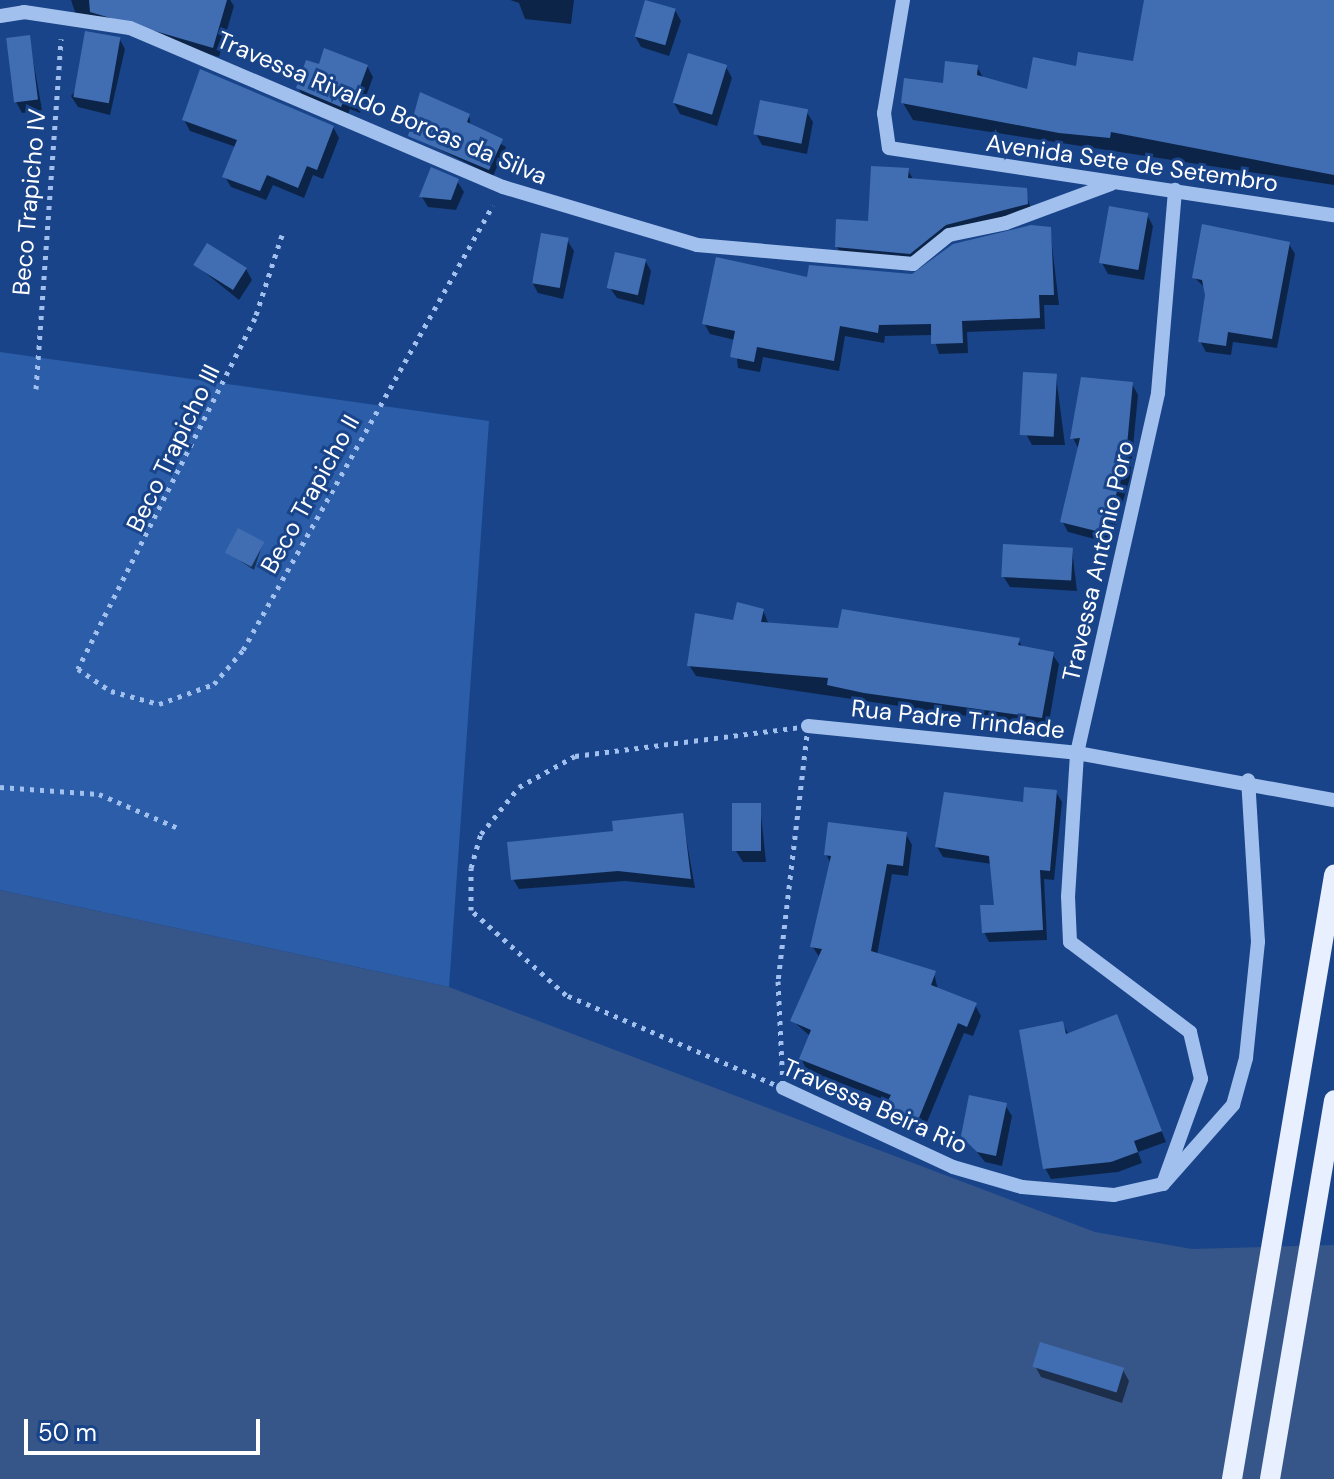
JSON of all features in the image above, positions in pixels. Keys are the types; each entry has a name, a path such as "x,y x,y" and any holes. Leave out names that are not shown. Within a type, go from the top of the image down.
{"main road":[{"path":"1232,1479 1334,875"},
{"path":"1270,1479 1334,1100"}],"street":[{"name":"Avenida Sete de Setembro","path":"903,0 882,134 889,148 1111,184 1175,190 1334,215"},
{"name":"Travessa Rivaldo Borcas da Silva","path":"0,16 63,18 130,28 250,74 503,187 697,245 913,264 949,235 1006,223 1111,184"},
{"name":"Travessa Antônio Poro","path":"1163,1184 1201,1079 1190,1032 1070,942 1077,753 1158,393 1175,190"},
{"name":"Rua Padre Trindade","path":"808,726 1077,753 1248,780 1334,800"},
{"path":"1163,1184 1233,1105 1246,1058 1258,942 1248,780"},
{"name":"Travessa Beira Rio","path":"783,1088 953,1167 1022,1187 1114,1195 1163,1184"}],"path":[{"name":"Beco Trapicho IV","path":"36,389 63,18"},
{"name":"Beco Trapicho II","path":"78,669 111,691 159,704 214,684 243,650 503,187"},
{"name":"Beco Trapicho III","path":"78,669 249,333 282,235"},
{"name":"Travessa Beira Rio","path":"783,1088 566,995 471,910 471,868 481,834 519,787 575,756 808,726"},
{"path":"783,1088 778,981 808,726"},
{"path":"0,787 99,794 178,828"}],"shaded area":[{"path":"0,352 489,421 449,987 0,890"},
{"path":"0,890 449,987 1095,1232 1192,1249 1334,1245 1334,1479 0,1479"}],"building":[{"path":"89,0 227,0 213,48 90,12"},
{"path":"645,0 676,9 665,45 635,37"},
{"path":"1144,0 1334,0 1334,175 1111,132 1110,138 1059,133 901,103 904,78 943,83 945,61 978,65 977,75 1027,89 1033,57 1076,66 1078,52 1133,61"},
{"path":"85,31 120,37 109,103 73,97"},
{"path":"30,35 38,100 14,102 6,38"},
{"path":"324,48 368,65 354,103 344,100 341,107 296,88 306,60 319,64"},
{"path":"688,53 727,65 712,115 673,103"},
{"path":"200,69 334,126 317,170 307,166 298,188 267,175 260,191 222,177 237,140 182,120"},
{"path":"420,92 470,114 467,122 503,139 489,170 408,136"},
{"path":"760,100 808,109 801,144 753,134"},
{"path":"871,166 909,168 908,178 1027,188 1028,204 946,225 910,254 835,247 836,219 868,221"},
{"path":"431,167 459,179 451,200 419,197"},
{"path":"1109,206 1148,213 1138,270 1099,263"},
{"path":"1202,224 1290,242 1272,339 1228,332 1226,346 1198,342 1205,295 1202,280 1192,278"},
{"path":"1031,225 1051,227 1054,295 1039,295 1040,318 962,321 963,343 931,344 931,324 879,325 878,333 840,326 834,361 757,347 754,362 730,357 735,331 702,324 716,257 807,277 809,265 912,274 953,244"},
{"path":"541,233 569,238 560,288 532,283"},
{"path":"207,243 247,268 233,290 193,265"},
{"path":"615,252 646,259 638,295 607,288"},
{"path":"1023,372 1057,374 1054,437 1020,435"},
{"path":"1081,377 1133,382 1125,466 1104,533 1060,522 1080,438 1070,439"},
{"path":"238,528 264,542 251,567 225,553"},
{"path":"1003,544 1073,548 1071,581 1001,577"},
{"path":"737,602 764,609 761,622 838,628 842,609 1020,638 1018,645 1054,652 1042,718 864,693 827,685 828,678 687,666 695,613 733,620"},
{"path":"1024,787 1057,790 1050,871 1040,870 1043,930 982,933 980,905 994,905 989,856 935,847 944,792 1023,802"},
{"path":"732,803 761,803 761,851 732,851"},
{"path":"683,813 691,879 618,871 511,880 507,842 613,831 612,821"},
{"path":"828,822 907,832 903,866 887,864 871,951 936,971 931,985 977,1003 967,1027 958,1023 916,1125 884,1108 891,1095 799,1059 811,1030 790,1021 822,949 810,947 831,856 824,855"},
{"path":"1117,1014 1162,1131 1134,1141 1138,1152 1111,1162 1043,1169 1019,1030 1063,1021 1066,1034"},
{"path":"969,1095 1007,1103 996,1156 977,1152 961,1136"},
{"path":"1040,1342 1124,1368 1117,1393 1032,1367"}]}
